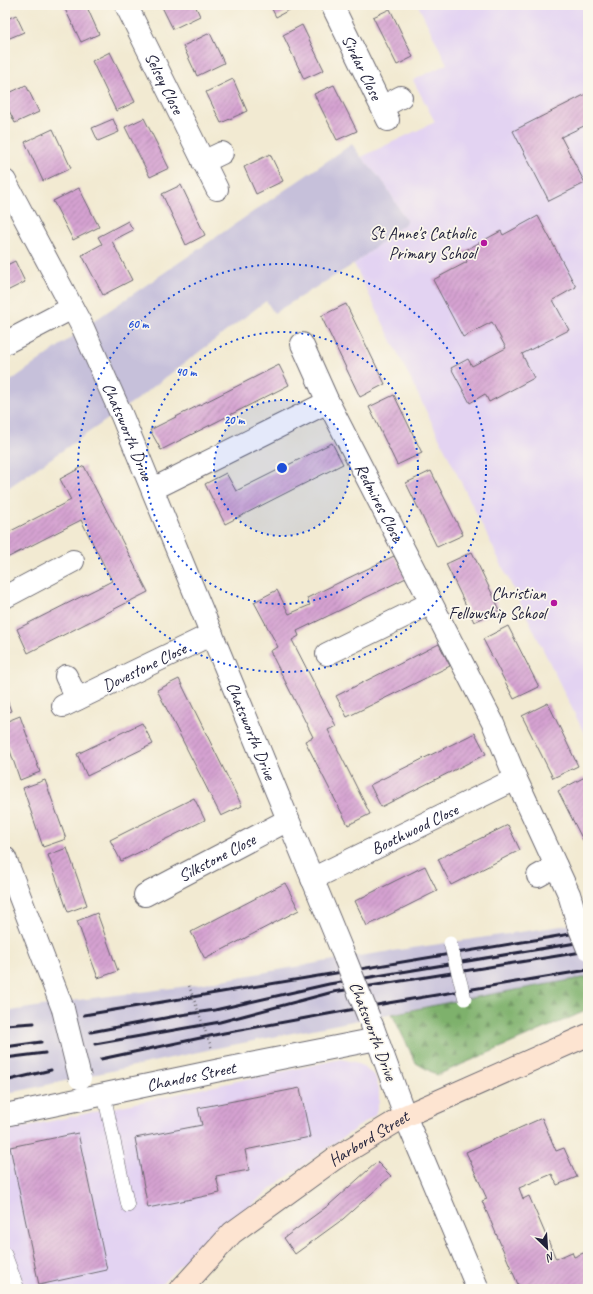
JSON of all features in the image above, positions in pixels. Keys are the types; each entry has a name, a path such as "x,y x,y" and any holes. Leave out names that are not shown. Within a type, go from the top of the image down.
{"street":[{"name":"Selsey Close","path":"126,5 213,157 217,189"},
{"name":"Sirdar Close","path":"332,5 385,114 401,98"},
{"name":"Chatsworth Drive","path":"5,181 83,328 122,416 345,958 405,1116 478,1289"},
{"path":"5,343 72,308"},
{"name":"Redmires Close","path":"302,344 328,402 493,723 516,779"},
{"path":"153,490 328,402"},
{"path":"5,597 73,561"},
{"path":"327,654 431,603"},
{"name":"Dovestone Close","path":"66,676 70,703 212,634"},
{"path":"516,779 547,871 569,894 578,924 588,949"},
{"name":"Boothwood Close","path":"312,879 516,779"},
{"name":"Silkstone Close","path":"145,894 288,820"},
{"path":"5,858 61,1003 80,1078 94,1097"},
{"name":"Harbord Street","path":"181,1289 232,1233 334,1159 405,1116 588,1035"},
{"name":"Chandos Street","path":"5,1115 377,1039"}],"lane":[{"path":"450,943 465,999"},
{"path":"94,1097 128,1206"},
{"path":"5,1254 18,1289"}],"path":[{"path":"189,986 212,1049"}],"shaded area":[{"name":"St Anne's Catholic Primary School","path":"418,5 588,5 588,741 354,264 407,222 384,183 361,157 435,122 413,80 447,64"},
{"path":"352,144 361,157 384,183 407,222 354,264 274,313 266,301 140,397 5,490 5,385 101,316"},
{"path":"588,922 588,977 465,999 212,1049 5,1094 5,1012 78,1000 188,986 345,958"},
{"path":"341,1059 358,1063 375,1076 379,1090 379,1102 375,1115 278,1183 181,1264 157,1289 5,1289 5,1260 13,1257 5,1235 5,1131"}],"green space":[{"path":"588,977 588,1010 437,1075 416,1063 392,1014 465,999"}],"building":[{"path":"63,5 86,5 99,34 81,42"},
{"path":"161,5 195,5 200,16 173,29"},
{"path":"270,5 292,5 293,8 276,17"},
{"path":"390,9 413,57 397,65 373,17"},
{"path":"16,15 24,32 5,40 5,20"},
{"path":"302,25 324,70 304,79 283,35"},
{"path":"210,33 224,63 197,76 183,46"},
{"path":"110,52 135,102 116,111 92,61"},
{"path":"233,79 247,111 221,123 206,92"},
{"path":"26,85 39,112 15,123 5,102 5,95"},
{"path":"334,85 357,131 337,140 314,94"},
{"path":"588,93 588,124 561,137 585,183 549,201 513,131"},
{"path":"144,118 169,168 150,177 125,127"},
{"path":"113,119 119,132 98,141 92,128"},
{"path":"53,129 71,168 43,181 25,142"},
{"path":"270,154 283,181 256,194 244,167"},
{"path":"181,185 205,235 186,245 162,194"},
{"path":"79,188 99,227 73,240 53,201"},
{"path":"538,216 576,287 553,300 569,330 522,354 534,378 489,402 485,394 470,403 451,368 468,359 472,366 506,348 492,322 463,337 433,280 467,262 462,252 501,231 503,235"},
{"path":"128,221 133,230 112,241 132,280 103,295 82,255 102,244 98,237"},
{"path":"15,261 25,282 5,292 5,266"},
{"path":"346,304 385,384 360,397 321,316"},
{"path":"279,365 289,385 161,450 150,430"},
{"path":"394,395 422,453 397,465 369,407"},
{"path":"332,443 343,464 225,524 205,484 226,473 236,491"},
{"path":"84,466 148,592 28,653 17,629 112,581 81,520 5,559 5,534 71,500 60,479"},
{"path":"431,471 463,535 437,547 406,483"},
{"path":"472,552 500,610 474,622 446,564"},
{"path":"394,556 406,578 297,631 299,636 292,640 336,726 328,730 370,814 348,825 305,741 313,737 270,651 278,647 254,602 277,590 289,614 310,605 307,598"},
{"path":"508,626 539,687 514,699 483,639"},
{"path":"439,644 450,666 347,717 336,696"},
{"path":"179,679 242,806 221,816 157,690"},
{"path":"5,694 11,711 5,713"},
{"path":"548,703 578,766 553,778 522,716"},
{"path":"20,716 40,772 20,780 5,736 5,722"},
{"path":"142,723 153,744 87,776 77,754"},
{"path":"475,733 486,754 381,807 370,785"},
{"path":"585,777 588,783 588,850 558,791"},
{"path":"45,780 66,839 43,847 23,788"},
{"path":"194,798 205,820 121,861 110,840"},
{"path":"508,825 520,850 451,885 438,859"},
{"path":"67,848 87,905 68,912 48,855"},
{"path":"425,866 437,891 367,926 355,901"},
{"path":"285,883 299,910 205,959 191,932"},
{"path":"97,913 118,971 98,978 77,921"},
{"path":"300,1088 310,1137 245,1150 249,1170 216,1176 220,1193 148,1208 135,1138 202,1125 198,1108"},
{"path":"542,1118 556,1151 564,1148 577,1177 557,1185 552,1174 519,1188 523,1199 529,1196 556,1259 572,1252 574,1257 588,1251 588,1289 520,1289 482,1201 487,1199 466,1152"},
{"path":"78,1133 107,1270 39,1285 10,1147"},
{"path":"377,1162 391,1176 343,1219 295,1254 284,1238 329,1205"}],"railway":[{"path":"84,1015 588,931"},
{"path":"91,1032 215,1010 329,984 588,941"},
{"path":"95,1044 220,1022 333,992 588,951"},
{"path":"101,1059 224,1033 388,1003 588,970"},
{"path":"5,1025 34,1023"},
{"path":"5,1047 41,1042"},
{"path":"5,1058 45,1053"},
{"path":"5,1081 51,1070"}],"place":[{"name":"St Anne's Catholic Primary School","path":"484,243"},
{"name":"Christian Fellowship School","path":"554,603"}]}
